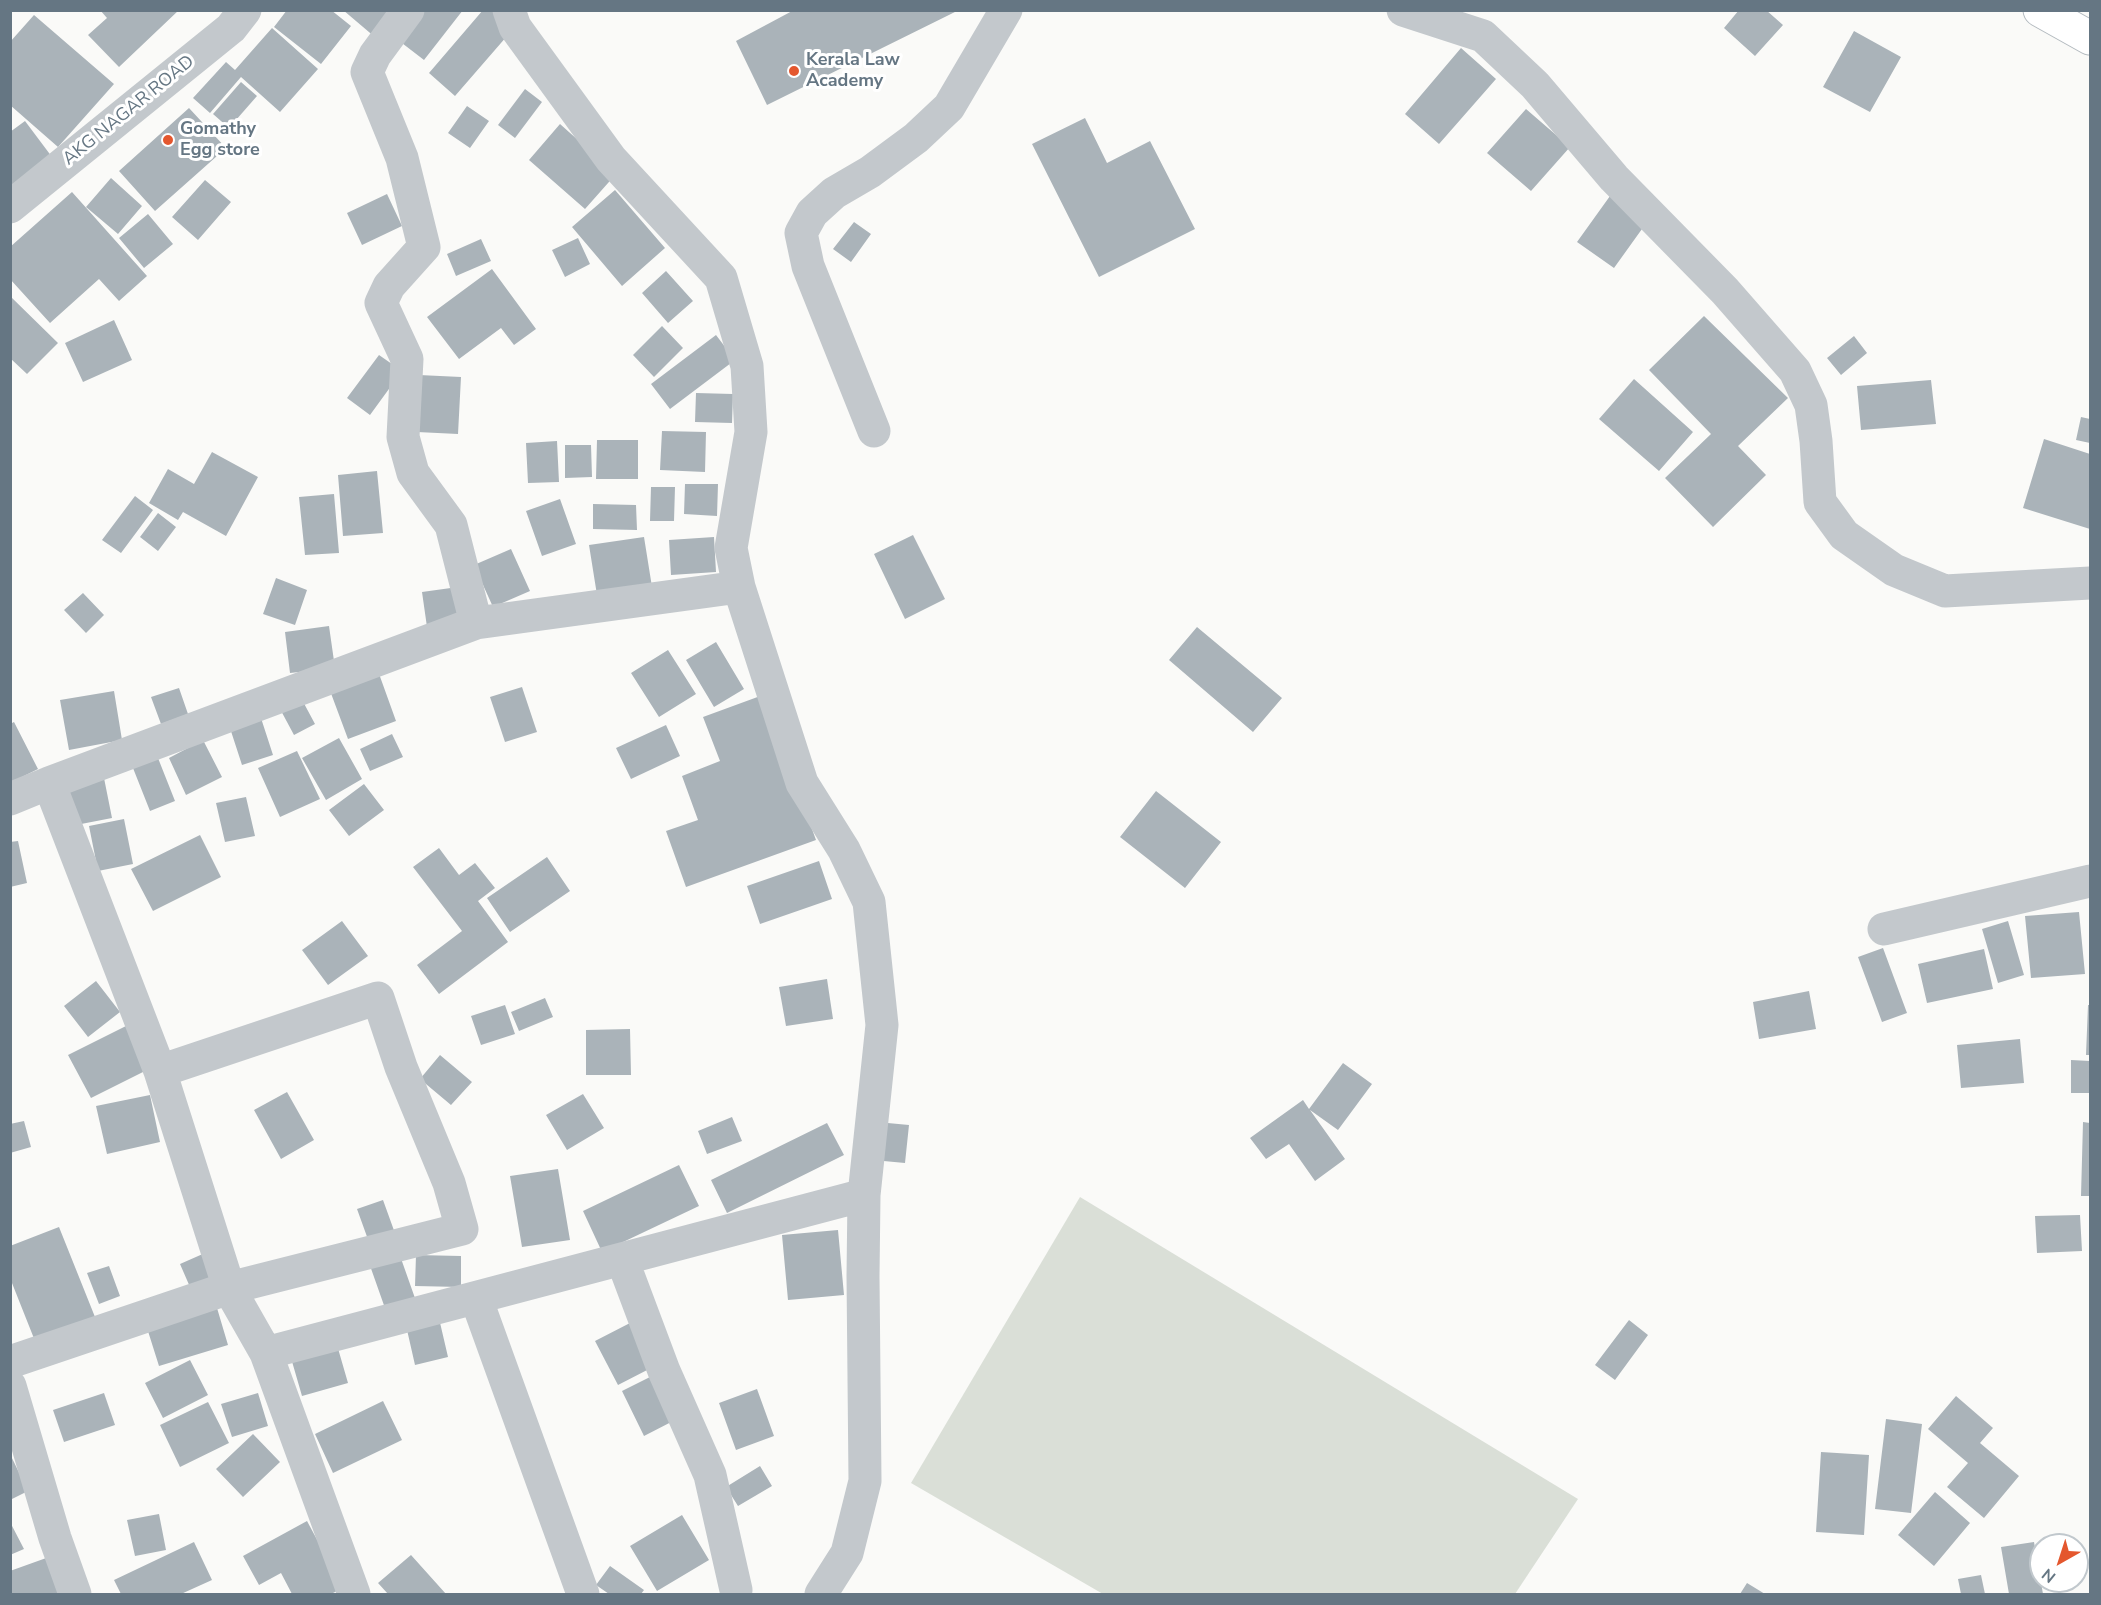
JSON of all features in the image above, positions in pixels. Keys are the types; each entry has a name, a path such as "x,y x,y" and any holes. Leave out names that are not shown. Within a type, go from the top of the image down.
{"main road":[{"path":"2048,13 2091,38"}],"street":[{"path":"408,10 375,55 367,72 402,158 424,247 389,286 381,303 407,359 403,437 413,473 451,525 476,623"},
{"path":"509,10 515,27 611,159 721,279 747,366 751,432 731,548 740,587 802,783 844,850 869,902 882,1025 864,1195 862,1276 865,1481 847,1553 821,1594"},
{"path":"874,431 808,266 801,232 812,213 834,193 916,138 949,107 1006,10"},
{"path":"1403,10 1482,36 1491,44 1535,85 1614,178 1725,291 1795,371 1811,405 1820,502 1844,535 1894,570 1945,591 2091,583"},
{"name":"AKG NAGAR ROAD","path":"10,207 231,16"},
{"path":"10,799 476,623 740,587"},
{"path":"49,783 160,1071 229,1288 266,1353 354,1594"},
{"path":"1884,929 2091,882"},
{"path":"10,1362 229,1288 462,1229 448,1183 401,1067 378,998 160,1071"},
{"path":"266,1353 864,1195"},
{"path":"622,1259 664,1371 710,1475 736,1590"},
{"path":"476,1298 583,1594"},
{"path":"10,1386 55,1538 75,1594"}],"shaded area":[{"path":"1080,1197 1578,1499 1515,1594 1103,1594 911,1483"}],"building":[{"path":"100,10 179,10 119,67 88,35 107,18"},
{"path":"287,10 331,10 351,26 321,64 274,27"},
{"path":"343,10 400,10 376,38"},
{"path":"421,10 463,10 424,60 398,40"},
{"path":"483,10 494,10 514,28 455,96 429,73"},
{"name":"Kerala Law Academy","path":"794,10 959,10 767,105 736,41"},
{"path":"1739,10 1766,10 1783,25 1755,56 1724,28"},
{"path":"34,15 114,84 58,147 10,105 10,42"},
{"path":"272,28 318,69 280,112 241,77 210,113 193,98 226,62 235,70"},
{"path":"1854,31 1901,57 1870,112 1823,87"},
{"path":"1461,48 1496,79 1439,144 1405,114"},
{"path":"241,82 257,96 229,128 213,114"},
{"path":"525,89 542,102 515,138 498,125"},
{"path":"467,106 489,121 470,148 448,133"},
{"path":"189,108 226,148 155,211 119,171"},
{"path":"1526,109 1570,147 1531,191 1487,153"},
{"path":"1085,118 1107,163 1150,141 1195,229 1099,277 1032,144"},
{"path":"25,121 52,157 10,189 10,132"},
{"path":"560,124 616,174 585,209 529,160"},
{"path":"111,178 142,206 118,234 86,207"},
{"path":"205,180 231,202 198,240 172,217"},
{"path":"615,190 665,248 622,286 572,227"},
{"path":"72,192 147,276 119,301 99,279 50,323 10,279 10,247"},
{"path":"387,194 402,226 362,245 347,213"},
{"path":"1610,196 1647,222 1614,268 1577,242"},
{"path":"148,214 173,244 144,268 119,238"},
{"path":"854,222 871,234 851,262 833,249"},
{"path":"578,238 590,264 565,277 552,250"},
{"path":"481,239 491,261 456,276 447,254"},
{"path":"492,269 536,329 514,345 501,328 459,359 427,317"},
{"path":"666,271 693,301 668,323 642,293"},
{"path":"10,296 58,343 27,374 10,358"},
{"path":"1704,316 1788,398 1738,446 1766,475 1713,527 1665,478 1711,434 1649,370"},
{"path":"114,320 132,360 83,382 65,343"},
{"path":"662,326 683,348 654,377 633,355"},
{"path":"716,335 735,360 670,409 651,384"},
{"path":"1854,336 1867,353 1841,375 1827,358"},
{"path":"379,355 402,371 370,415 347,398"},
{"path":"419,375 461,377 458,434 417,432"},
{"path":"1634,379 1693,432 1659,471 1599,419"},
{"path":"1931,380 1936,424 1861,430 1857,386"},
{"path":"696,393 733,394 732,423 695,422"},
{"path":"2081,417 2090,419 2090,443 2076,440"},
{"path":"662,431 706,432 705,472 660,470"},
{"path":"2044,439 2090,454 2090,529 2023,508"},
{"path":"597,440 638,440 638,479 596,479"},
{"path":"557,441 559,482 528,483 526,443"},
{"path":"565,445 591,445 592,477 565,478"},
{"path":"212,452 258,477 226,536 183,512 178,520 149,503 168,469 194,484"},
{"path":"377,471 383,533 343,536 338,475"},
{"path":"685,484 718,484 717,516 684,514"},
{"path":"651,487 675,487 674,521 650,521"},
{"path":"334,494 339,553 305,555 299,497"},
{"path":"135,496 153,510 121,553 102,540"},
{"path":"560,499 576,544 542,556 526,511"},
{"path":"593,504 636,505 637,530 593,529"},
{"path":"158,513 176,527 158,551 140,537"},
{"path":"913,535 945,599 905,619 874,554"},
{"path":"644,537 652,587 597,595 589,545"},
{"path":"714,537 716,572 671,575 669,540"},
{"path":"511,549 530,591 493,607 474,565"},
{"path":"276,578 307,590 295,625 263,614"},
{"path":"458,587 463,622 427,627 422,592"},
{"path":"83,593 104,615 86,633 64,610"},
{"path":"329,626 335,668 290,673 285,632"},
{"path":"1197,627 1282,698 1253,732 1169,660"},
{"path":"716,642 744,689 714,707 686,660"},
{"path":"668,650 696,694 659,717 631,673"},
{"path":"378,671 396,721 348,739 329,688"},
{"path":"522,687 537,732 505,742 490,697"},
{"path":"179,688 188,714 161,724 151,697"},
{"path":"114,691 122,740 69,750 60,700"},
{"path":"763,695 816,840 686,887 666,831 698,820 682,776 720,761 703,717"},
{"path":"300,696 315,724 294,735 279,707"},
{"path":"260,715 273,755 242,765 229,725"},
{"path":"14,722 38,769 10,783 10,724"},
{"path":"666,725 680,756 631,779 616,748"},
{"path":"392,734 403,757 370,771 360,749"},
{"path":"339,738 362,779 326,800 302,758"},
{"path":"203,740 222,777 186,795 169,758"},
{"path":"297,751 320,799 280,817 258,768"},
{"path":"156,753 175,801 150,811 131,763"},
{"path":"103,773 112,818 76,825 67,780"},
{"path":"364,784 384,810 349,836 329,810"},
{"path":"1156,791 1221,842 1185,888 1120,837"},
{"path":"246,797 255,836 225,842 216,803"},
{"path":"124,819 133,864 98,871 89,826"},
{"path":"200,835 221,877 153,911 131,869"},
{"path":"18,841 27,883 10,887 10,842"},
{"path":"439,848 459,875 475,863 495,888 478,901 508,942 439,994 417,965 462,931 413,867"},
{"path":"547,857 570,891 510,932 487,898"},
{"path":"819,861 832,899 760,924 747,886"},
{"path":"2079,912 2085,974 2031,978 2025,916"},
{"path":"342,921 368,956 328,985 302,950"},
{"path":"2008,921 2024,975 1998,983 1982,929"},
{"path":"1883,948 1907,1013 1882,1022 1858,957"},
{"path":"1984,949 1993,989 1927,1003 1918,964"},
{"path":"827,979 833,1019 786,1026 779,987"},
{"path":"96,981 120,1012 88,1037 64,1006"},
{"path":"1809,991 1816,1029 1759,1039 1753,1002"},
{"path":"545,998 553,1017 519,1031 511,1012"},
{"path":"505,1005 515,1034 481,1045 471,1016"},
{"path":"2088,1005 2090,1005 2090,1055 2086,1055"},
{"path":"126,1026 149,1069 91,1098 68,1055"},
{"path":"630,1029 631,1075 586,1075 586,1030"},
{"path":"2020,1039 2024,1083 1961,1088 1957,1045"},
{"path":"440,1055 472,1082 451,1105 420,1079"},
{"path":"2071,1060 2090,1061 2090,1093 2071,1093"},
{"path":"1343,1063 1372,1084 1338,1130 1310,1110 1345,1159 1315,1181 1289,1144 1266,1159 1250,1138 1303,1100 1309,1109"},
{"path":"287,1092 314,1140 281,1159 254,1110"},
{"path":"583,1094 604,1128 567,1150 546,1115"},
{"path":"150,1095 160,1142 107,1154 96,1106"},
{"path":"732,1117 742,1141 707,1154 698,1131"},
{"path":"24,1121 31,1147 10,1153 10,1124"},
{"path":"877,1122 909,1125 905,1163 873,1160"},
{"path":"2083,1122 2090,1123 2090,1196 2081,1196"},
{"path":"827,1123 844,1155 727,1213 711,1180"},
{"path":"679,1165 699,1206 602,1252 583,1211"},
{"path":"558,1169 570,1240 522,1247 510,1176"},
{"path":"383,1200 396,1236 370,1245 357,1209"},
{"path":"2080,1215 2082,1251 2037,1253 2035,1216"},
{"path":"59,1227 95,1317 35,1341 10,1278 10,1246"},
{"path":"838,1230 844,1295 788,1300 782,1235"},
{"path":"398,1250 416,1301 386,1311 368,1260"},
{"path":"205,1253 215,1277 190,1287 180,1264"},
{"path":"416,1255 461,1256 461,1287 415,1286"},
{"path":"109,1266 120,1296 99,1304 87,1273"},
{"path":"217,1308 228,1345 159,1366 147,1328"},
{"path":"438,1314 448,1357 415,1365 405,1321"},
{"path":"1629,1320 1648,1335 1615,1380 1595,1365"},
{"path":"630,1323 653,1367 618,1385 595,1341"},
{"path":"337,1345 348,1383 302,1396 291,1358"},
{"path":"190,1360 208,1395 163,1418 145,1383"},
{"path":"656,1374 679,1418 644,1436 622,1391"},
{"path":"757,1389 774,1436 736,1450 719,1403"},
{"path":"104,1393 115,1425 64,1442 53,1410"},
{"path":"258,1393 268,1426 232,1437 221,1404"},
{"path":"1956,1396 1993,1428 1980,1443 2019,1476 1984,1518 1947,1487 1968,1463 1928,1429"},
{"path":"383,1401 402,1440 333,1473 315,1434"},
{"path":"208,1402 229,1443 180,1467 160,1425"},
{"path":"1886,1419 1922,1424 1911,1513 1875,1509"},
{"path":"253,1434 280,1462 243,1497 216,1469"},
{"path":"1821,1452 1869,1455 1864,1535 1816,1532"},
{"path":"10,1454 28,1491 10,1500"},
{"path":"760,1466 772,1486 738,1506 726,1487"},
{"path":"1935,1492 1970,1523 1934,1566 1898,1535"},
{"path":"159,1514 166,1550 135,1556 127,1520"},
{"path":"682,1515 709,1560 657,1591 630,1546"},
{"path":"307,1521 343,1588 331,1594 292,1594 281,1573 259,1585 243,1556"},
{"path":"10,1522 24,1549 10,1555"},
{"path":"194,1542 212,1580 181,1594 121,1594 114,1580"},
{"path":"2029,1543 2029,1593 2043,1594 2009,1594 2001,1547"},
{"path":"411,1555 446,1594 388,1594 378,1583"},
{"path":"49,1557 64,1594 10,1594 10,1571"},
{"path":"610,1566 644,1590 641,1594 609,1594 596,1585"},
{"path":"1981,1575 1985,1594 1961,1594 1958,1579"},
{"path":"1747,1583 1765,1594 1740,1594"}],"place":[{"name":"Kerala Law Academy","path":"794,71"},
{"name":"Gomathy Egg store","path":"168,140"}]}
